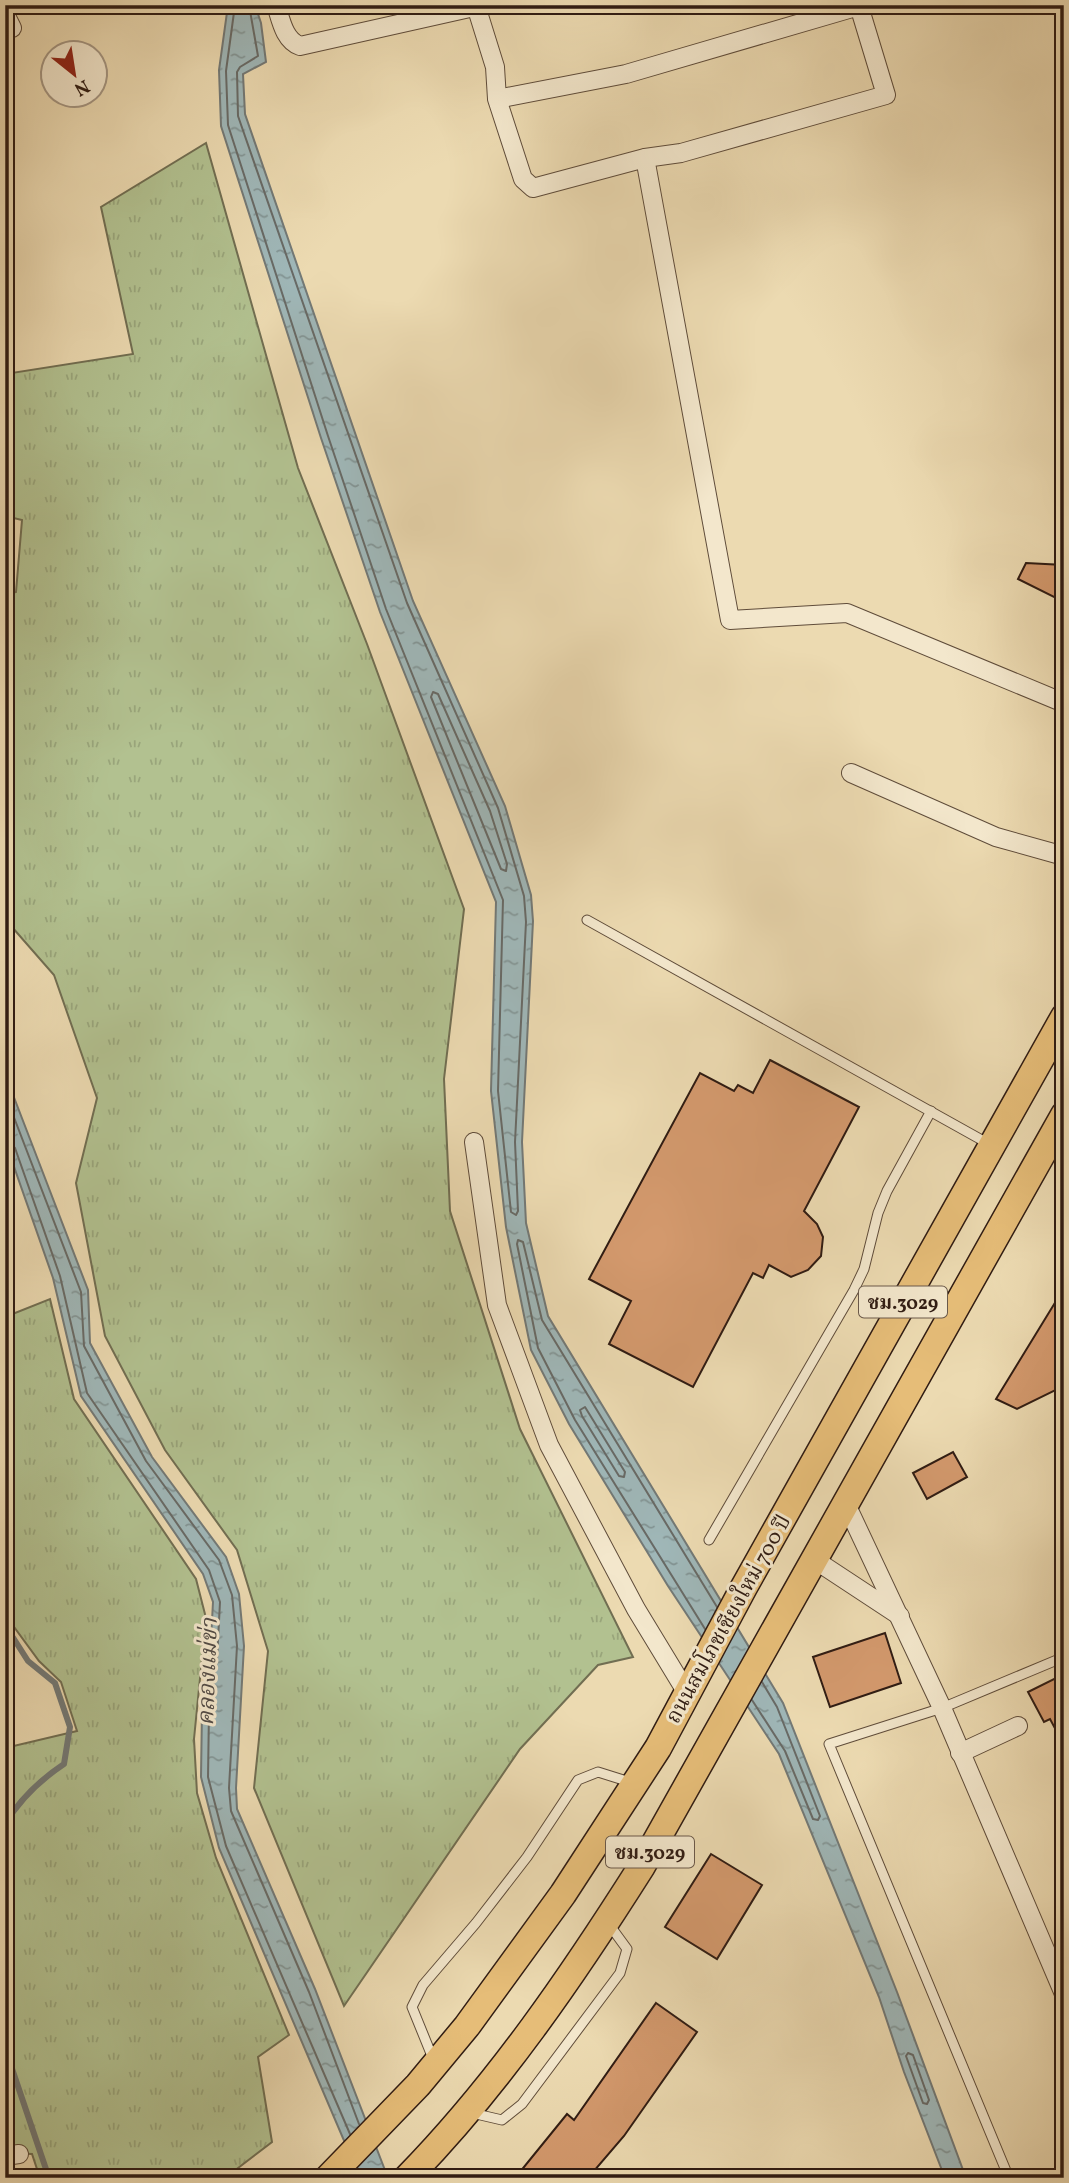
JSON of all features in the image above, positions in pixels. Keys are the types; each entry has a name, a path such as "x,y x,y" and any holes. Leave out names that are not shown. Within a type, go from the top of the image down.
{"main road":[{"name":"ถนนสมโภชเชียงใหม่ 700 ปี","path":"333,2173 418,2085 467,2026 540,1928 658,1748 744,1587 1064,1017"},
{"name":"ชม.3029","path":"407,2178 468,2112 569,1979 642,1866 1064,1115"}],"street":[{"path":"7,17 14,5"},
{"path":"276,5 286,34 293,43 300,46 480,6 495,67 498,99 523,179 533,188 645,158 681,153 886,96 859,6 626,74 498,99"},
{"path":"645,158 730,620 848,613 1064,703"},
{"path":"851,773 996,837 1064,856"},
{"path":"474,1142 497,1305 549,1445 636,1609 687,1693"},
{"path":"846,1504 942,1708 1064,1994"},
{"path":"815,1560 900,1616"},
{"path":"960,1753 1018,1726"}],"lane":[{"path":"587,920 991,1145"},
{"path":"709,1540 855,1290 872,1245 878,1213 887,1191 930,1111"},
{"path":"1009,2178 829,1744 942,1708 1064,1657"},
{"path":"435,2064 412,2007 423,1985 527,1857 578,1780 598,1772 635,1784"},
{"path":"468,2112 502,2120 522,2104 620,1973 627,1949 607,1922"}],"green space":[{"path":"206,143 298,468 367,644 464,909 444,1079 450,1211 520,1429 633,1657 598,1665 520,1749 344,2006 254,1788 268,1651 237,1550 165,1450 105,1336 76,1183 97,1098 54,975 5,919 5,595 16,592 22,520 5,516 5,374 133,354 101,207"},
{"path":"50,1299 74,1399 196,1579 206,1618 194,1739 197,1793 216,1858 289,2035 258,2057 272,2142 225,2178 40,2178 32,2154 5,2153 5,1748 77,1731 61,1682 39,1661 9,1620 5,1605 5,1317"}],"water":[{"path":"228,5 255,5 261,23 266,62 243,74 245,114 413,601 505,806 531,895 533,921 522,1142 526,1223 548,1316 783,1703 897,1992 966,2178 945,2178 904,2072 879,1997 779,1754 668,1586 569,1424 531,1350 506,1227 491,1091 496,902 380,612 221,126 219,70"},
{"path":"5,1074 88,1290 90,1343 152,1457 226,1557 239,1594 244,1646 237,1809 315,1989 388,2178 360,2178 219,1848 201,1777 202,1709 210,1659 213,1602 203,1574 81,1396 53,1278 5,1141"}],"building":[{"path":"1026,563 1064,565 1064,602 1018,579"},
{"path":"770,1060 859,1107 804,1211 817,1224 823,1237 821,1256 808,1270 791,1277 769,1265 763,1278 753,1273 693,1387 609,1344 631,1301 589,1279 700,1073 734,1091 738,1085 753,1093"},
{"path":"1064,1288 1064,1386 1017,1409 996,1399"},
{"path":"953,1452 967,1477 927,1499 913,1473"},
{"path":"885,1633 901,1683 830,1707 813,1657"},
{"path":"1064,1674 1064,1745 1050,1719 1044,1722 1028,1692"},
{"path":"711,1854 762,1885 717,1959 665,1927"},
{"path":"656,2003 697,2032 624,2136 588,2178 515,2178 567,2114 574,2120"}],"waterway":[{"path":"5,1625 28,1661 55,1683 70,1727 64,1764 31,1791 5,1824"},
{"path":"5,2048 49,2178"}],"water label":[{"name":"คลองแม่ข่า","path":"207,1672"}]}
